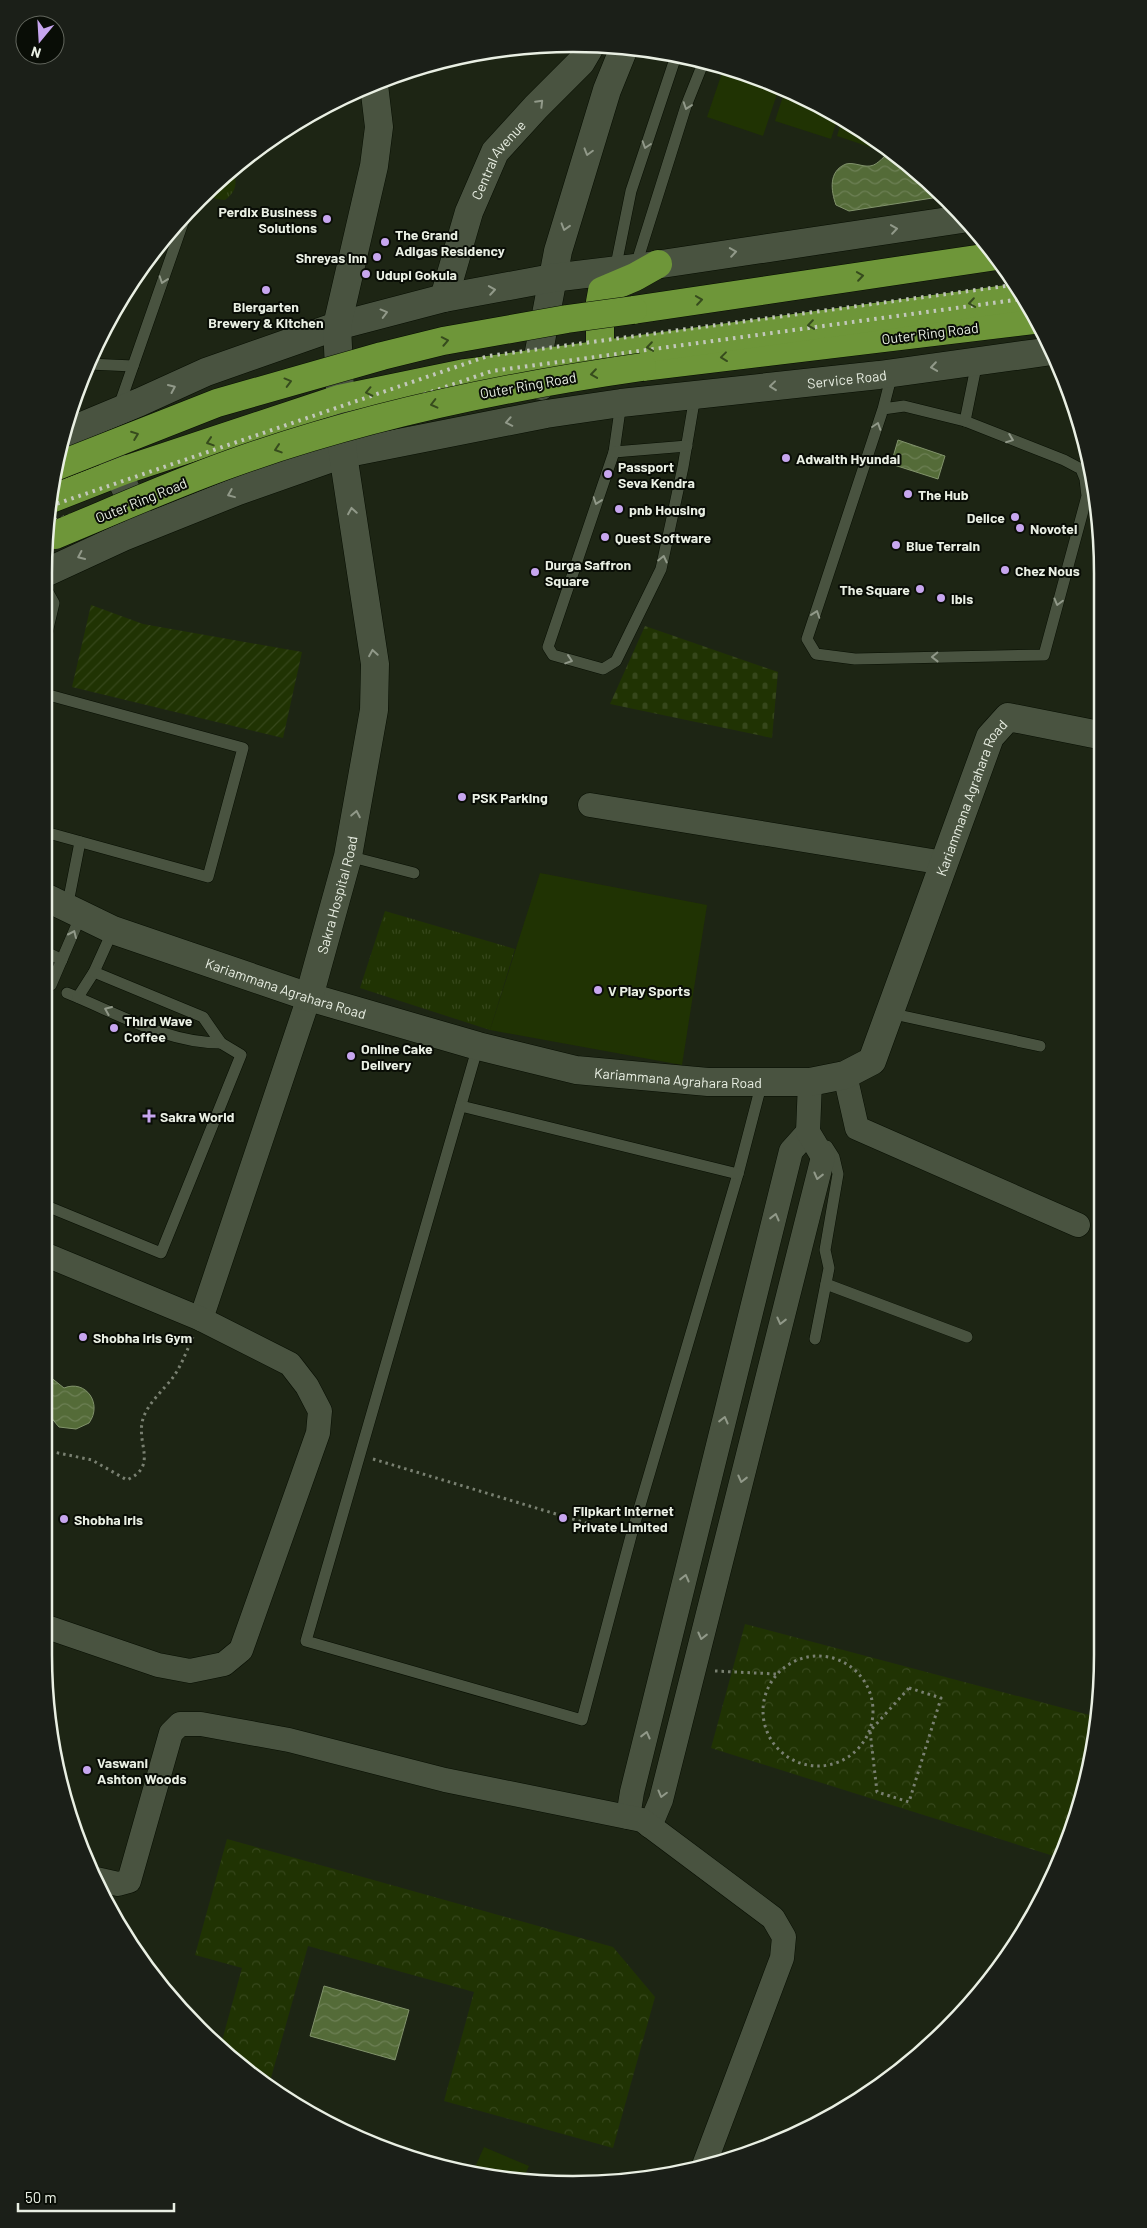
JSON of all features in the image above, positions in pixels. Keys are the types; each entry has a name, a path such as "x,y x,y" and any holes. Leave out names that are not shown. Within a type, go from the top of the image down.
{"highway":[{"path":"65,463 217,403 382,356 453,339 567,319 988,257"},
{"path":"600,353 600,302 602,291 636,278 636,267"},
{"path":"59,496 118,472 339,398 465,373 537,362 1015,298"},
{"name":"Outer Ring Road","path":"54,536 230,464 394,414 518,387 642,367 1029,320"}],"street":[{"name":"Central Avenue","path":"444,298 469,212 495,152 536,106 581,62 586,53"},
{"path":"546,414 537,362 552,278 588,149 607,90 621,55"},
{"name":"Sakra Hospital Road","path":"201,1319 309,997 348,856 374,710 375,664 343,454 337,326 374,166 379,127 375,92"},
{"path":"73,430 206,372 337,326 444,298 552,278 956,220"},
{"name":"Service Road","path":"52,570 144,528 238,491 343,454 546,414 632,402 892,373 1045,352"},
{"path":"106,416 118,472 144,528"},
{"name":"Kariammana Agrahara Road","path":"64,907 113,930 309,997 478,1046 576,1070 708,1082 810,1082 845,1075 872,1061 990,737 1008,717 1094,734"},
{"path":"590,805 944,863"},
{"path":"845,1075 857,1128 1078,1225"},
{"path":"650,1826 661,1800 822,1156 810,1135 810,1082"},
{"path":"628,1817 632,1792 792,1151 810,1135"},
{"path":"52,1257 201,1319 290,1364 307,1386 320,1411 318,1433 240,1650 224,1664 190,1671 158,1665 52,1629"},
{"path":"104,1881 118,1884 129,1881 171,1734 180,1724 201,1724 289,1740 445,1780 642,1820 772,1918 784,1938 782,1958 707,2158"}],"lane":[{"path":"636,267 631,191 674,63"},
{"path":"636,267 686,106 701,69"},
{"path":"106,416 133,366 179,233"},
{"path":"965,421 977,360"},
{"path":"96,364 133,366"},
{"path":"883,409 904,406 965,421 1064,460 1081,469 1085,479 1087,496 1044,655 856,659 816,654 807,639 883,409 892,373"},
{"path":"632,402 548,647 553,655 603,669 616,661 661,569 695,395"},
{"path":"614,452 686,446"},
{"path":"52,599 54,603 52,611"},
{"path":"52,696 243,748 208,877 52,834"},
{"path":"52,983 62,960 64,907 80,842"},
{"path":"348,856 414,873"},
{"path":"113,930 94,972 72,995 165,1034 201,1043 220,1043"},
{"path":"52,956 62,960"},
{"path":"52,1208 161,1253 240,1055 220,1043 203,1017 94,972"},
{"path":"889,1013 1040,1046"},
{"path":"478,1046 306,1640 582,1720 631,1536 738,1174 762,1082"},
{"path":"461,1106 738,1174"},
{"path":"810,1135 825,1144 834,1157 838,1174 825,1250 829,1268 815,1339"},
{"path":"826,1284 967,1337"}],"path":[{"path":"52,1452 92,1460 127,1480 138,1475 145,1462 142,1423 147,1410 175,1374 201,1319"},
{"path":"359,1455 631,1536"},
{"path":"777,1674 769,1684 762,1710 768,1736 775,1747 785,1756 809,1766 834,1764 856,1752 870,1731 909,1688 942,1698 909,1802 876,1792 870,1731 873,1706 870,1692 854,1669 828,1657 814,1656 788,1665 777,1674"},
{"path":"694,1671 777,1674"}],"green space":[{"path":"722,74 777,94 763,136 707,117"},
{"path":"783,96 836,123 831,139 775,121"},
{"path":"840,126 875,149 837,136"},
{"path":"235,178 236,183 233,192 225,200 213,198"},
{"path":"91,605 143,624 302,652 283,738 72,687"},
{"path":"645,626 778,672 772,738 610,704"},
{"name":"V Play Sports","path":"540,873 707,905 682,1065 490,1030"},
{"path":"385,911 515,949 490,1030 360,988"},
{"path":"745,1624 1091,1715 1077,1789 1054,1856 711,1748"},
{"path":"227,1839 613,1947 655,1997 613,2148 444,2101 474,1992 308,1946 271,2079 222,2039 242,1968 195,1955"},
{"path":"484,2147 529,2166 526,2173 476,2166"}],"water":[{"path":"885,156 934,198 849,211 836,205 832,182 836,171 840,167 846,164 867,166 879,162"},
{"path":"898,440 945,456 938,479 891,464"},
{"path":"52,1378 64,1388 79,1387 90,1395 94,1408 93,1416 89,1423 76,1429 59,1427 53,1420"},
{"path":"324,1986 409,2010 395,2060 310,2036"}],"railway":[{"path":"57,504 488,356 1008,286"},
{"path":"56,520 492,371 1017,300"}],"place":[{"name":"Perdix Business Solutions","path":"327,219"},
{"name":"The Grand Adigas Residency","path":"385,242"},
{"name":"Shreyas Inn","path":"377,257"},
{"name":"Udupi Gokula","path":"366,274"},
{"name":"Biergarten Brewery & Kitchen","path":"266,290"},
{"name":"Adwaith Hyundai","path":"786,458"},
{"name":"Passport Seva Kendra","path":"608,474"},
{"name":"The Hub","path":"908,494"},
{"name":"pnb Housing","path":"619,509"},
{"name":"Delice","path":"1015,517"},
{"name":"Novotel","path":"1020,528"},
{"name":"Quest Software","path":"605,537"},
{"name":"Blue Terrain","path":"896,545"},
{"name":"Chez Nous","path":"1005,570"},
{"name":"Durga Saffron Square","path":"535,572"},
{"name":"The Square","path":"920,589"},
{"name":"Ibis","path":"941,598"},
{"name":"PSK Parking","path":"462,797"},
{"name":"V Play Sports","path":"598,990"},
{"name":"Third Wave Coffee","path":"114,1028"},
{"name":"Online Cake Delivery","path":"351,1056"},
{"name":"Sakra World","path":"149,1116"},
{"name":"Shobha Iris Gym","path":"83,1337"},
{"name":"Flipkart Internet Private Limited","path":"563,1518"},
{"name":"Shobha Iris","path":"64,1519"},
{"name":"Vaswani Ashton Woods","path":"87,1770"}]}
